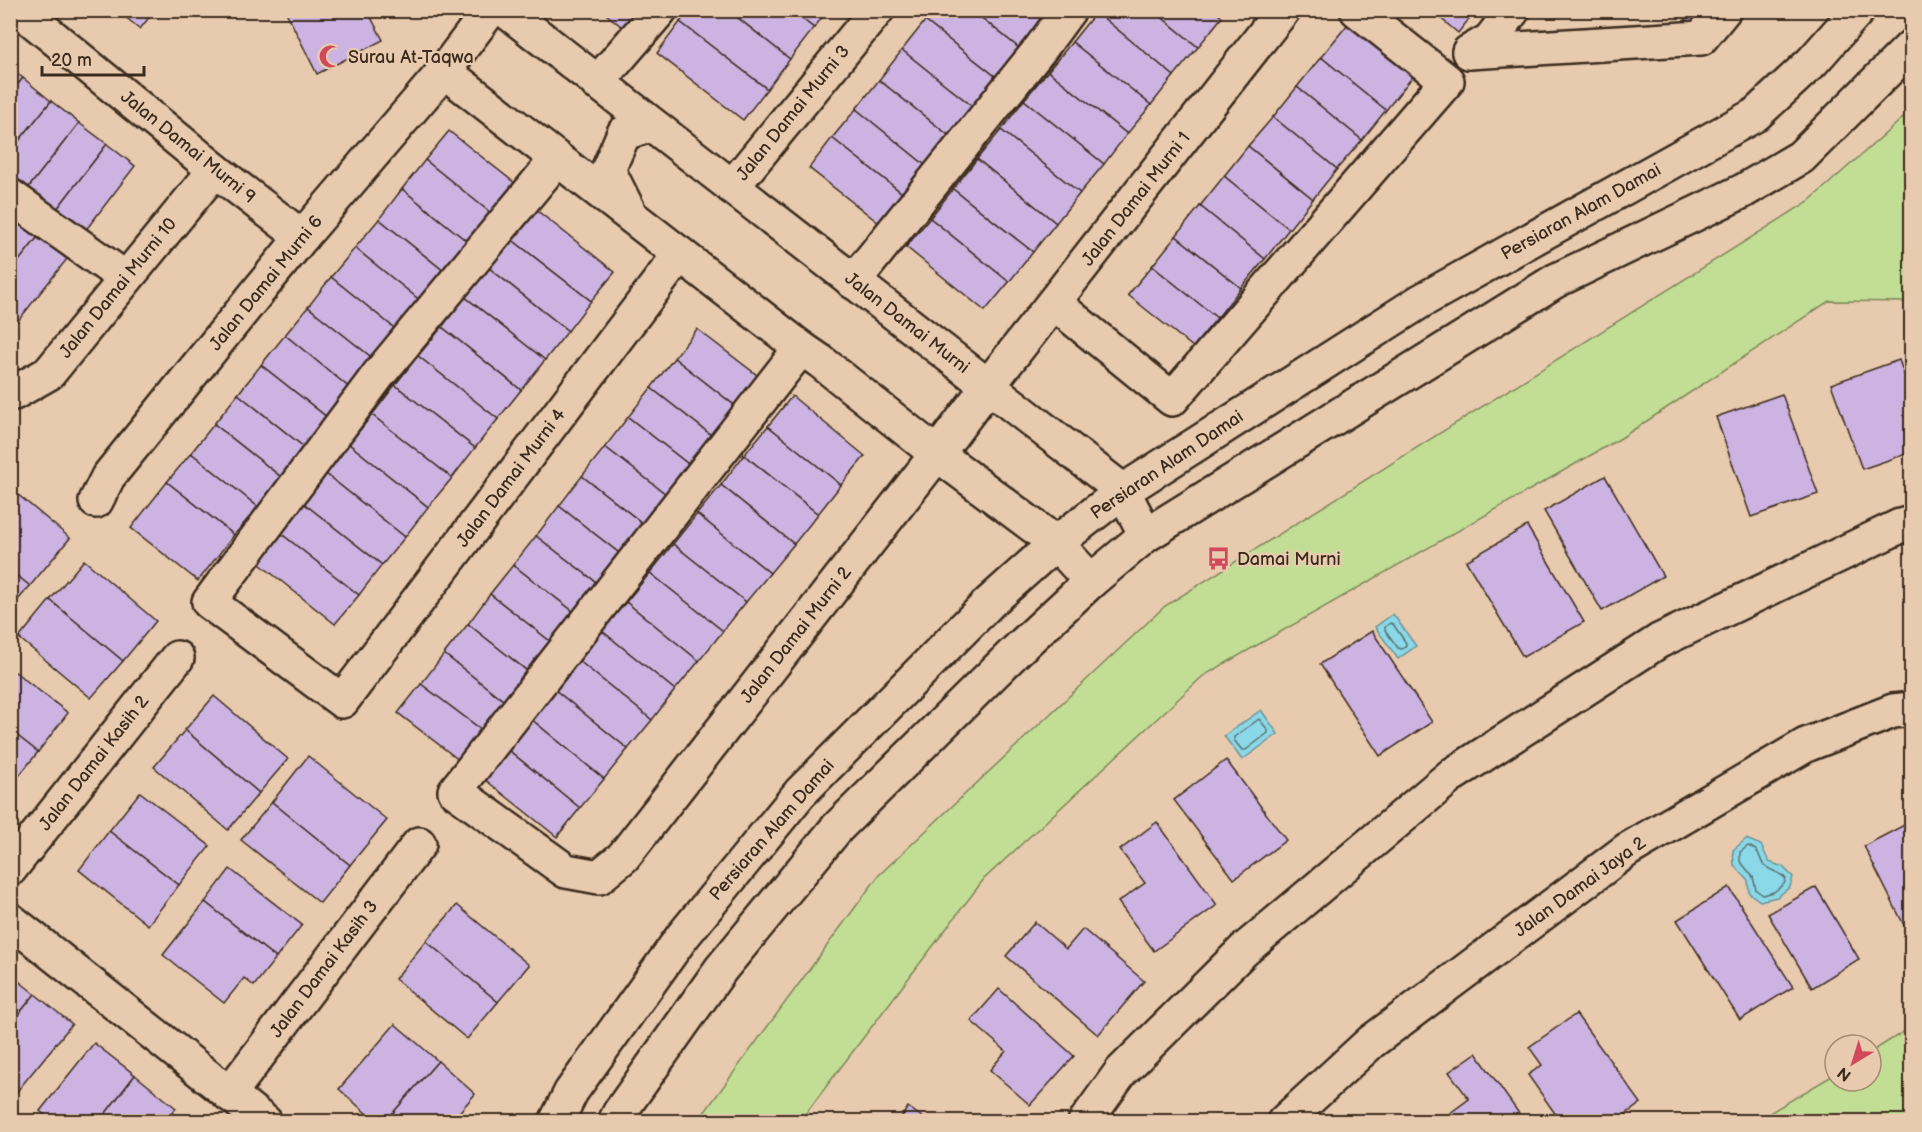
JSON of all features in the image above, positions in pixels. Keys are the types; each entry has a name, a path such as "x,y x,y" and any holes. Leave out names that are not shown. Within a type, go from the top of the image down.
{"street":[{"name":"Jalan Damai Murni 6","path":"96,501 108,477 302,237 444,71 490,10"},
{"name":"Jalan Damai Murni","path":"505,10 1123,491 1146,535"},
{"path":"597,83 660,10"},
{"name":"Jalan Damai Murni 3","path":"732,187 877,10"},
{"path":"853,282 1069,10"},
{"name":"Jalan Damai Murni 1","path":"988,386 1283,10"},
{"path":"1054,303 1172,399 1447,81 1357,10"},
{"path":"1513,10 1490,40 1469,52 1701,38 1724,10"},
{"name":"Persiaran Alam Damai","path":"556,1122 571,1092 682,937 800,793 989,603 1056,543 1123,491 1421,301 1755,115 1812,62 1858,10"},
{"name":"Jalan Damai Murni 9","path":"31,14 215,170 302,237"},
{"path":"615,1122 721,969 837,828 1017,650 1091,581 1146,535 1555,281 1743,191 1801,157 1911,46"},
{"path":"444,71 937,454 1056,543 1091,581"},
{"path":"632,216 608,170 624,133 651,125"},
{"name":"Jalan Damai Murni 4","path":"557,159 379,374 209,602 342,701 680,254"},
{"name":"Jalan Damai Murni 10","path":"10,392 14,393 49,373 215,170"},
{"path":"10,196 125,278"},
{"name":"Jalan Damai Murni 2","path":"801,348 455,791 566,871 599,877 623,857 988,386"},
{"path":"1085,1122 1121,1072 1245,950 1452,775 1659,641 1900,526 1911,523"},
{"name":"Jalan Damai Kasih 2","path":"10,869 177,658"},
{"name":"Jalan Damai Jaya 2","path":"1284,1122 1371,1042 1627,850 1806,745 1893,711 1911,709"},
{"name":"Jalan Damai Kasih 3","path":"230,1094 419,844"},
{"path":"10,921 265,1122"}],"green space":[{"path":"1911,111 1911,302 1829,301 1621,438 1203,676 984,879 800,1121 698,1121 879,875 1165,606 1809,201"},
{"path":"1911,1027 1911,1121 1756,1121 1823,1081 1823,1093 1883,1093 1883,1044"}],"water":[{"path":"1393,614 1416,646 1398,659 1375,627"},
{"path":"1261,710 1278,734 1242,760 1224,736"},
{"path":"1746,839 1761,845 1769,862 1783,867 1793,877 1790,887 1777,897 1760,901 1749,893 1748,880 1734,865 1733,850"}],"building":[{"path":"117,10 155,10 140,29"},
{"name":"Surau At-Taqwa","path":"285,10 367,10 383,40 317,74"},
{"path":"601,10 657,10 636,38"},
{"path":"690,10 728,10 790,59 767,89 680,22"},
{"path":"728,10 791,10 814,28 790,59"},
{"path":"791,10 828,10 814,28"},
{"path":"934,10 972,10 1023,51 1000,80 925,21"},
{"path":"972,10 1033,10 1047,22 1023,51"},
{"path":"1097,10 1153,10 1198,47 1174,76 1096,12"},
{"path":"1153,10 1214,10 1222,17 1198,47"},
{"path":"1431,10 1476,10 1458,33"},
{"path":"1674,10 1732,10 1711,38"},
{"path":"1096,12 1174,76 1151,105 1072,42"},
{"path":"1357,13 1422,65 1386,110 1321,57"},
{"path":"925,21 1000,80 977,110 902,50"},
{"path":"680,22 767,89 743,120 657,53"},
{"path":"1072,42 1151,105 1127,134 1048,71"},
{"path":"902,50 977,110 953,139 879,80"},
{"path":"1321,57 1386,110 1362,140 1297,87"},
{"path":"10,68 23,78 10,94"},
{"path":"1048,71 1127,134 1104,164 1024,100"},
{"path":"23,78 51,101 10,152 10,94"},
{"path":"879,80 953,139 930,169 856,109"},
{"path":"1297,87 1362,140 1337,169 1273,117"},
{"path":"1024,100 1104,164 1080,193 1001,130"},
{"path":"51,101 79,123 29,187 10,173 10,152"},
{"path":"856,109 930,169 907,197 832,138"},
{"path":"1273,117 1337,169 1313,199 1248,146"},
{"path":"79,123 107,144 57,209 29,187"},
{"path":"1001,130 1080,193 1056,223 977,159"},
{"path":"449,131 516,184 492,214 425,160"},
{"path":"832,138 907,197 884,227 809,168"},
{"path":"107,144 135,166 85,231 57,209"},
{"path":"1248,146 1313,199 1289,229 1224,176"},
{"path":"977,159 1056,223 1033,252 953,189"},
{"path":"425,160 492,214 469,243 402,189"},
{"path":"1224,176 1289,229 1265,259 1200,206"},
{"path":"402,189 469,243 445,272 379,219"},
{"path":"953,189 1033,252 1009,282 930,218"},
{"path":"1200,206 1265,259 1241,288 1176,236"},
{"path":"535,209 615,272 591,301 511,239"},
{"path":"10,215 38,237 10,272"},
{"path":"930,218 1009,282 985,311 906,247"},
{"path":"379,219 445,272 422,302 355,248"},
{"path":"1176,236 1241,288 1217,318 1152,266"},
{"path":"38,237 67,259 18,321 10,315 10,272"},
{"path":"511,239 591,301 568,331 489,268"},
{"path":"355,248 422,302 398,331 331,277"},
{"path":"1152,266 1217,318 1193,347 1128,295"},
{"path":"489,268 568,331 545,360 465,297"},
{"path":"331,277 398,331 375,360 308,307"},
{"path":"465,297 545,360 521,390 442,327"},
{"path":"308,307 375,360 351,389 285,335"},
{"path":"442,327 521,390 498,419 418,356"},
{"path":"697,329 766,382 743,412 674,358"},
{"path":"285,335 351,389 328,418 261,365"},
{"path":"418,356 498,419 475,448 395,385"},
{"path":"674,358 743,412 720,442 651,388"},
{"path":"1899,360 1912,396 1912,452 1862,469 1831,384"},
{"path":"261,365 328,418 305,448 238,394"},
{"path":"395,385 475,448 452,478 372,415"},
{"path":"651,388 720,442 697,471 628,417"},
{"path":"238,394 305,448 281,477 214,424"},
{"path":"1782,394 1818,494 1751,517 1716,417"},
{"path":"792,396 865,456 841,485 768,426"},
{"path":"372,415 452,478 428,507 349,444"},
{"path":"628,417 697,471 675,501 605,447"},
{"path":"214,424 281,477 258,507 191,453"},
{"path":"768,426 841,485 818,514 744,455"},
{"path":"349,444 428,507 405,537 326,474"},
{"path":"605,447 675,501 651,530 582,476"},
{"path":"191,453 258,507 234,535 167,482"},
{"path":"744,455 818,514 794,544 721,485"},
{"path":"326,474 405,537 382,565 302,502"},
{"path":"582,476 651,530 628,560 559,506"},
{"path":"1605,476 1663,576 1602,611 1544,511"},
{"path":"167,482 234,535 198,581 131,528"},
{"path":"721,485 794,544 770,573 697,514"},
{"path":"10,488 70,538 30,586 10,570"},
{"path":"302,502 382,565 359,595 279,532"},
{"path":"559,506 628,560 605,589 536,536"},
{"path":"697,514 770,573 746,602 673,544"},
{"path":"1527,526 1584,622 1523,657 1466,561"},
{"path":"279,532 359,595 335,624 256,561"},
{"path":"536,536 605,589 583,619 513,565"},
{"path":"673,544 746,602 723,631 650,573"},
{"path":"84,560 156,621 123,661 50,600"},
{"path":"513,565 583,619 560,649 490,594"},
{"path":"10,570 30,586 10,609"},
{"path":"650,573 723,631 699,661 626,602"},
{"path":"490,594 560,649 536,678 468,624"},
{"path":"50,600 123,661 91,698 19,638"},
{"path":"626,602 699,661 675,690 602,631"},
{"path":"468,624 536,678 513,708 444,654"},
{"path":"602,631 675,690 652,720 579,661"},
{"path":"1372,631 1432,722 1380,756 1320,664"},
{"path":"444,654 513,708 491,737 421,684"},
{"path":"579,661 652,720 628,749 555,690"},
{"path":"10,668 68,713 38,752 10,730"},
{"path":"421,684 491,737 468,767 398,713"},
{"path":"555,690 628,749 604,779 531,719"},
{"path":"214,696 288,759 259,793 185,730"},
{"path":"531,719 604,779 580,808 507,749"},
{"path":"10,730 38,752 10,787"},
{"path":"185,730 259,793 228,830 154,767"},
{"path":"507,749 580,808 557,837 483,778"},
{"path":"308,756 387,820 350,865 272,802"},
{"path":"1226,760 1286,840 1234,879 1174,800"},
{"path":"140,792 210,846 179,885 109,831"},
{"path":"272,802 350,865 320,903 241,840"},
{"path":"1912,821 1912,938 1911,939 1864,846"},
{"path":"1157,822 1217,905 1154,951 1118,902 1145,883 1120,850"},
{"path":"109,831 179,885 148,925 79,870"},
{"path":"230,869 302,925 276,958 205,902"},
{"path":"1729,887 1793,987 1740,1020 1677,920"},
{"path":"1816,887 1859,959 1812,988 1768,914"},
{"path":"205,902 276,958 254,986 244,978 224,1003 163,955"},
{"path":"457,905 529,965 498,1002 426,941"},
{"path":"1035,922 1066,949 1083,929 1144,981 1098,1035 1006,956"},
{"path":"426,941 498,1002 467,1039 395,979"},
{"path":"10,974 35,994 10,1025"},
{"path":"999,989 1074,1056 1030,1105 990,1070 1006,1051 971,1021"},
{"path":"35,994 72,1024 14,1095 10,1092 10,1025"},
{"path":"1576,1014 1641,1103 1615,1122 1561,1122 1528,1075 1542,1065 1529,1047"},
{"path":"395,1024 438,1061 385,1122 376,1122 339,1089"},
{"path":"94,1043 135,1075 99,1122 53,1122 40,1111"},
{"path":"1476,1053 1525,1122 1438,1122 1469,1099 1449,1072"},
{"path":"438,1061 475,1094 451,1122 385,1122"},
{"path":"135,1075 176,1108 165,1122 99,1122"},
{"path":"908,1107 929,1122 898,1122"}],"place":[{"name":"Surau At-Taqwa","path":"330,57"},
{"name":"Damai Murni","path":"1219,559"}]}
